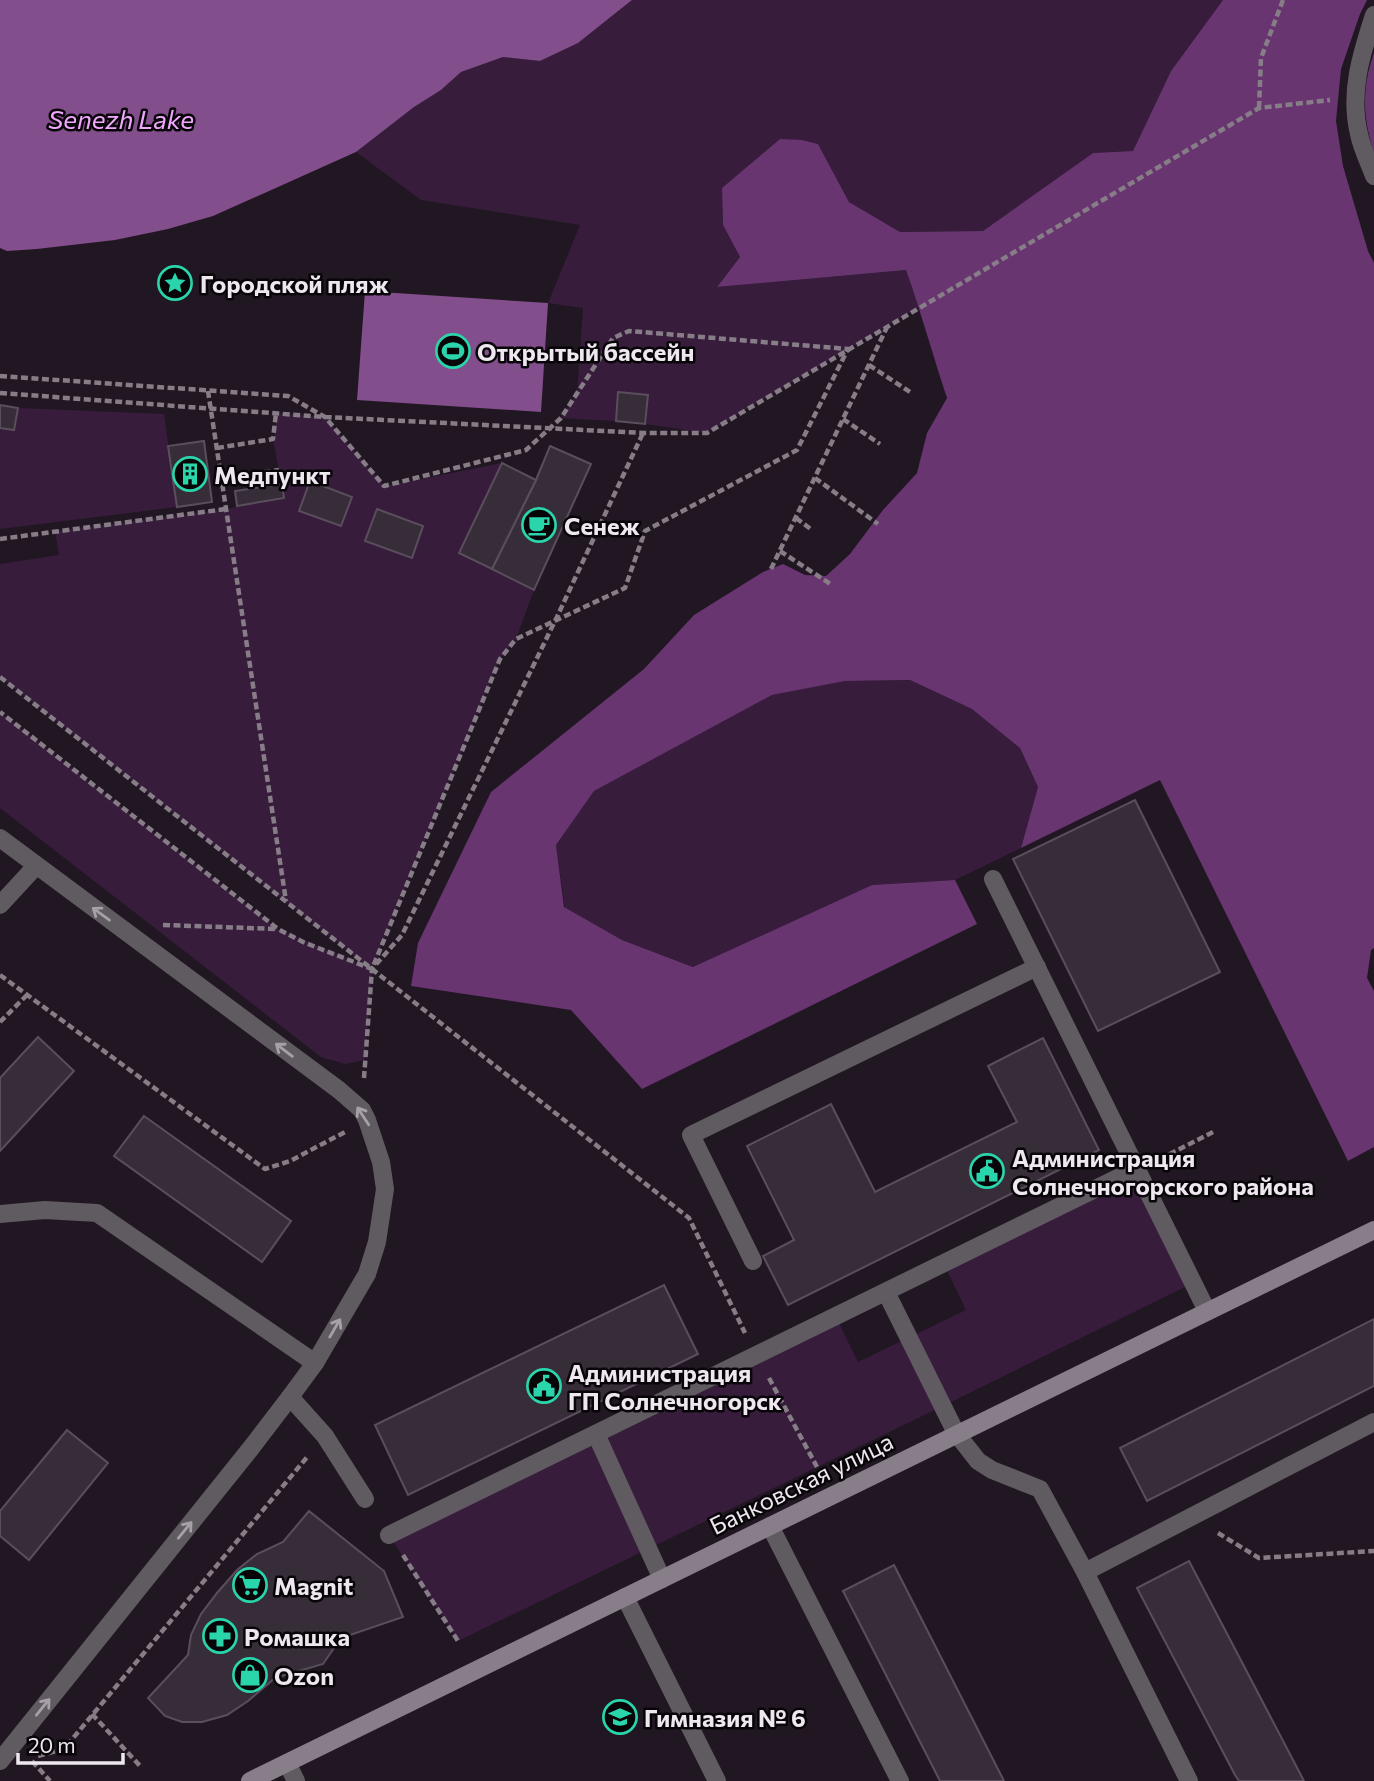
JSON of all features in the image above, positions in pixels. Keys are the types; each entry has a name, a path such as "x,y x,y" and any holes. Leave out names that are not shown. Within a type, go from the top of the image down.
{"street":[{"path":"1374,15 1360,58 1355,97 1360,138 1374,176"},
{"path":"0,838 339,1090 364,1115 381,1162 385,1189 377,1242 367,1273 315,1363 251,1448 0,1761"},
{"path":"0,905 36,866"},
{"path":"993,879 1207,1311"},
{"path":"752,1261 691,1135 1037,967"},
{"path":"389,1535 1136,1169"},
{"path":"0,1214 46,1210 97,1213 315,1363"},
{"name":"Банковская улица","path":"250,1781 1374,1230"},
{"path":"886,1292 957,1433 978,1461 992,1470 1040,1489 1085,1572 1189,1781"},
{"path":"290,1397 325,1436 365,1499"},
{"path":"1085,1572 1374,1422"},
{"path":"596,1434 662,1579"},
{"path":"771,1526 900,1781"},
{"path":"625,1597 717,1781"},
{"path":"287,1763 296,1781"}],"path":[{"path":"1259,108 1261,58 1283,0"},
{"path":"0,393 325,417 643,433 707,433 1259,108 1355,97"},
{"path":"771,569 887,326"},
{"path":"0,376 288,396 325,417 384,486 526,450 561,418 613,338 629,331 848,349"},
{"path":"0,975 265,1169 290,1161 364,1115 372,969 500,659 516,639 625,588 645,531 797,450 848,349"},
{"path":"869,365 910,392"},
{"path":"208,390 286,902"},
{"path":"217,448 273,439 276,413"},
{"path":"843,419 880,444"},
{"path":"372,969 402,935 643,433"},
{"path":"222,478 279,470"},
{"path":"815,478 878,524"},
{"path":"0,539 226,509"},
{"path":"796,518 812,530"},
{"path":"780,551 832,585"},
{"path":"0,677 689,1218"},
{"path":"0,712 278,929 303,942 372,969"},
{"path":"115,924 278,929"},
{"path":"0,1023 27,995"},
{"path":"1136,1169 1215,1131"},
{"path":"23,1766 29,1758 64,1749 325,1436"},
{"path":"1191,1517 1259,1558 1374,1551"},
{"path":"389,1535 458,1641"},
{"path":"92,1714 142,1768"},
{"path":"29,1758 50,1781"}],"shaded area":[{"path":"632,0 1223,0 1171,71 1133,151 1093,153 983,231 900,232 849,202 818,144 802,140 780,140 722,188 723,225 740,257 717,287 906,270 919,307 707,433 645,424 647,396 618,393 616,421 561,418 577,393 583,308 548,303 580,225 421,200 356,152 414,107 441,90 461,72 503,57 540,61 578,43"},
{"path":"1223,0 1367,0 1341,69 1336,121 1343,166 1374,263 1374,948 1371,950 1367,978 1374,991 1374,1147 1348,1161 1160,780 1021,848 1038,787 1020,748 972,709 910,680 845,681 772,695 594,791 556,845 564,907 622,940 693,967 872,885 955,880 977,924 642,1089 571,1010 411,986 418,943 491,792 644,669 694,615 763,572 783,564 805,575 826,576 850,554 883,510 917,473 927,433 947,398 906,270 717,287 740,257 723,225 722,188 780,139 802,140 818,144 849,202 900,232 983,231 1093,153 1133,151 1171,71"},
{"path":"1374,53 1374,153 1368,128 1365,91"},
{"path":"18,408 164,414 177,507 0,529 0,428 14,430"},
{"path":"276,413 325,417 385,486 502,463 459,553 534,590 516,639 500,659 372,969 365,1060 345,1064 321,1057 0,808 0,712 278,929 368,967 0,677 0,564 59,555 55,531 226,509 284,498 274,444"},
{"path":"910,680 972,709 1020,748 1038,787 1021,848 955,880 872,885 694,967 622,940 565,908 556,845 594,791 772,695 845,681"},
{"path":"1136,1169 1193,1283 943,1406 458,1641 389,1535 836,1317 858,1362 966,1310 944,1264"}],"water":[{"name":"Senezh Lake","path":"0,0 632,0 578,43 540,61 503,57 461,72 441,90 414,107 356,152 213,216 115,240 7,251 0,248"},
{"name":"Открытый бассейн","path":"365,291 548,303 541,412 357,400"}],"building":[{"path":"618,392 648,395 645,424 616,421"},
{"path":"0,405 18,408 14,430 0,428"},
{"name":"Медпункт","path":"204,441 212,502 177,507 168,446"},
{"name":"Сенеж","path":"550,446 591,464 534,590 492,569"},
{"path":"502,463 536,480 492,569 459,553"},
{"path":"310,481 352,497 341,526 299,511"},
{"path":"282,484 284,498 237,506 235,491"},
{"path":"377,509 423,526 412,558 365,541"},
{"path":"1135,800 1220,972 1098,1031 1013,859"},
{"path":"38,1037 74,1071 0,1151 0,1078"},
{"name":"Администрация Солнечногорского района","path":"1043,1038 1099,1150 788,1305 763,1256 794,1240 747,1146 831,1104 875,1192 1017,1122 988,1066"},
{"path":"144,1116 291,1221 262,1262 114,1156"},
{"name":"Администрация ГП Солнечногорск","path":"664,1285 698,1354 408,1495 375,1425"},
{"path":"1374,1319 1374,1386 1147,1501 1120,1448"},
{"path":"67,1430 108,1463 29,1560 0,1536 0,1511"},
{"path":"309,1511 384,1571 403,1617 341,1638 323,1664 275,1678 227,1715 202,1722 182,1722 165,1716 148,1698 188,1655 191,1635 201,1614 237,1570 257,1554 283,1542"},
{"path":"1189,1561 1304,1781 1239,1781 1137,1588"},
{"path":"894,1565 1004,1781 940,1781 843,1591"}],"place":[{"name":"Городской пляж","path":"175,283"},
{"name":"Открытый бассейн","path":"453,351"},
{"name":"Медпункт","path":"190,474"},
{"name":"Сенеж","path":"539,525"},
{"name":"Администрация Солнечногорского района","path":"987,1171"},
{"name":"Администрация ГП Солнечногорск","path":"544,1386"},
{"name":"Magnit","path":"250,1585"},
{"name":"Ромашка","path":"220,1636"},
{"name":"Ozon","path":"250,1675"},
{"name":"Гимназия № 6","path":"620,1717"}]}
